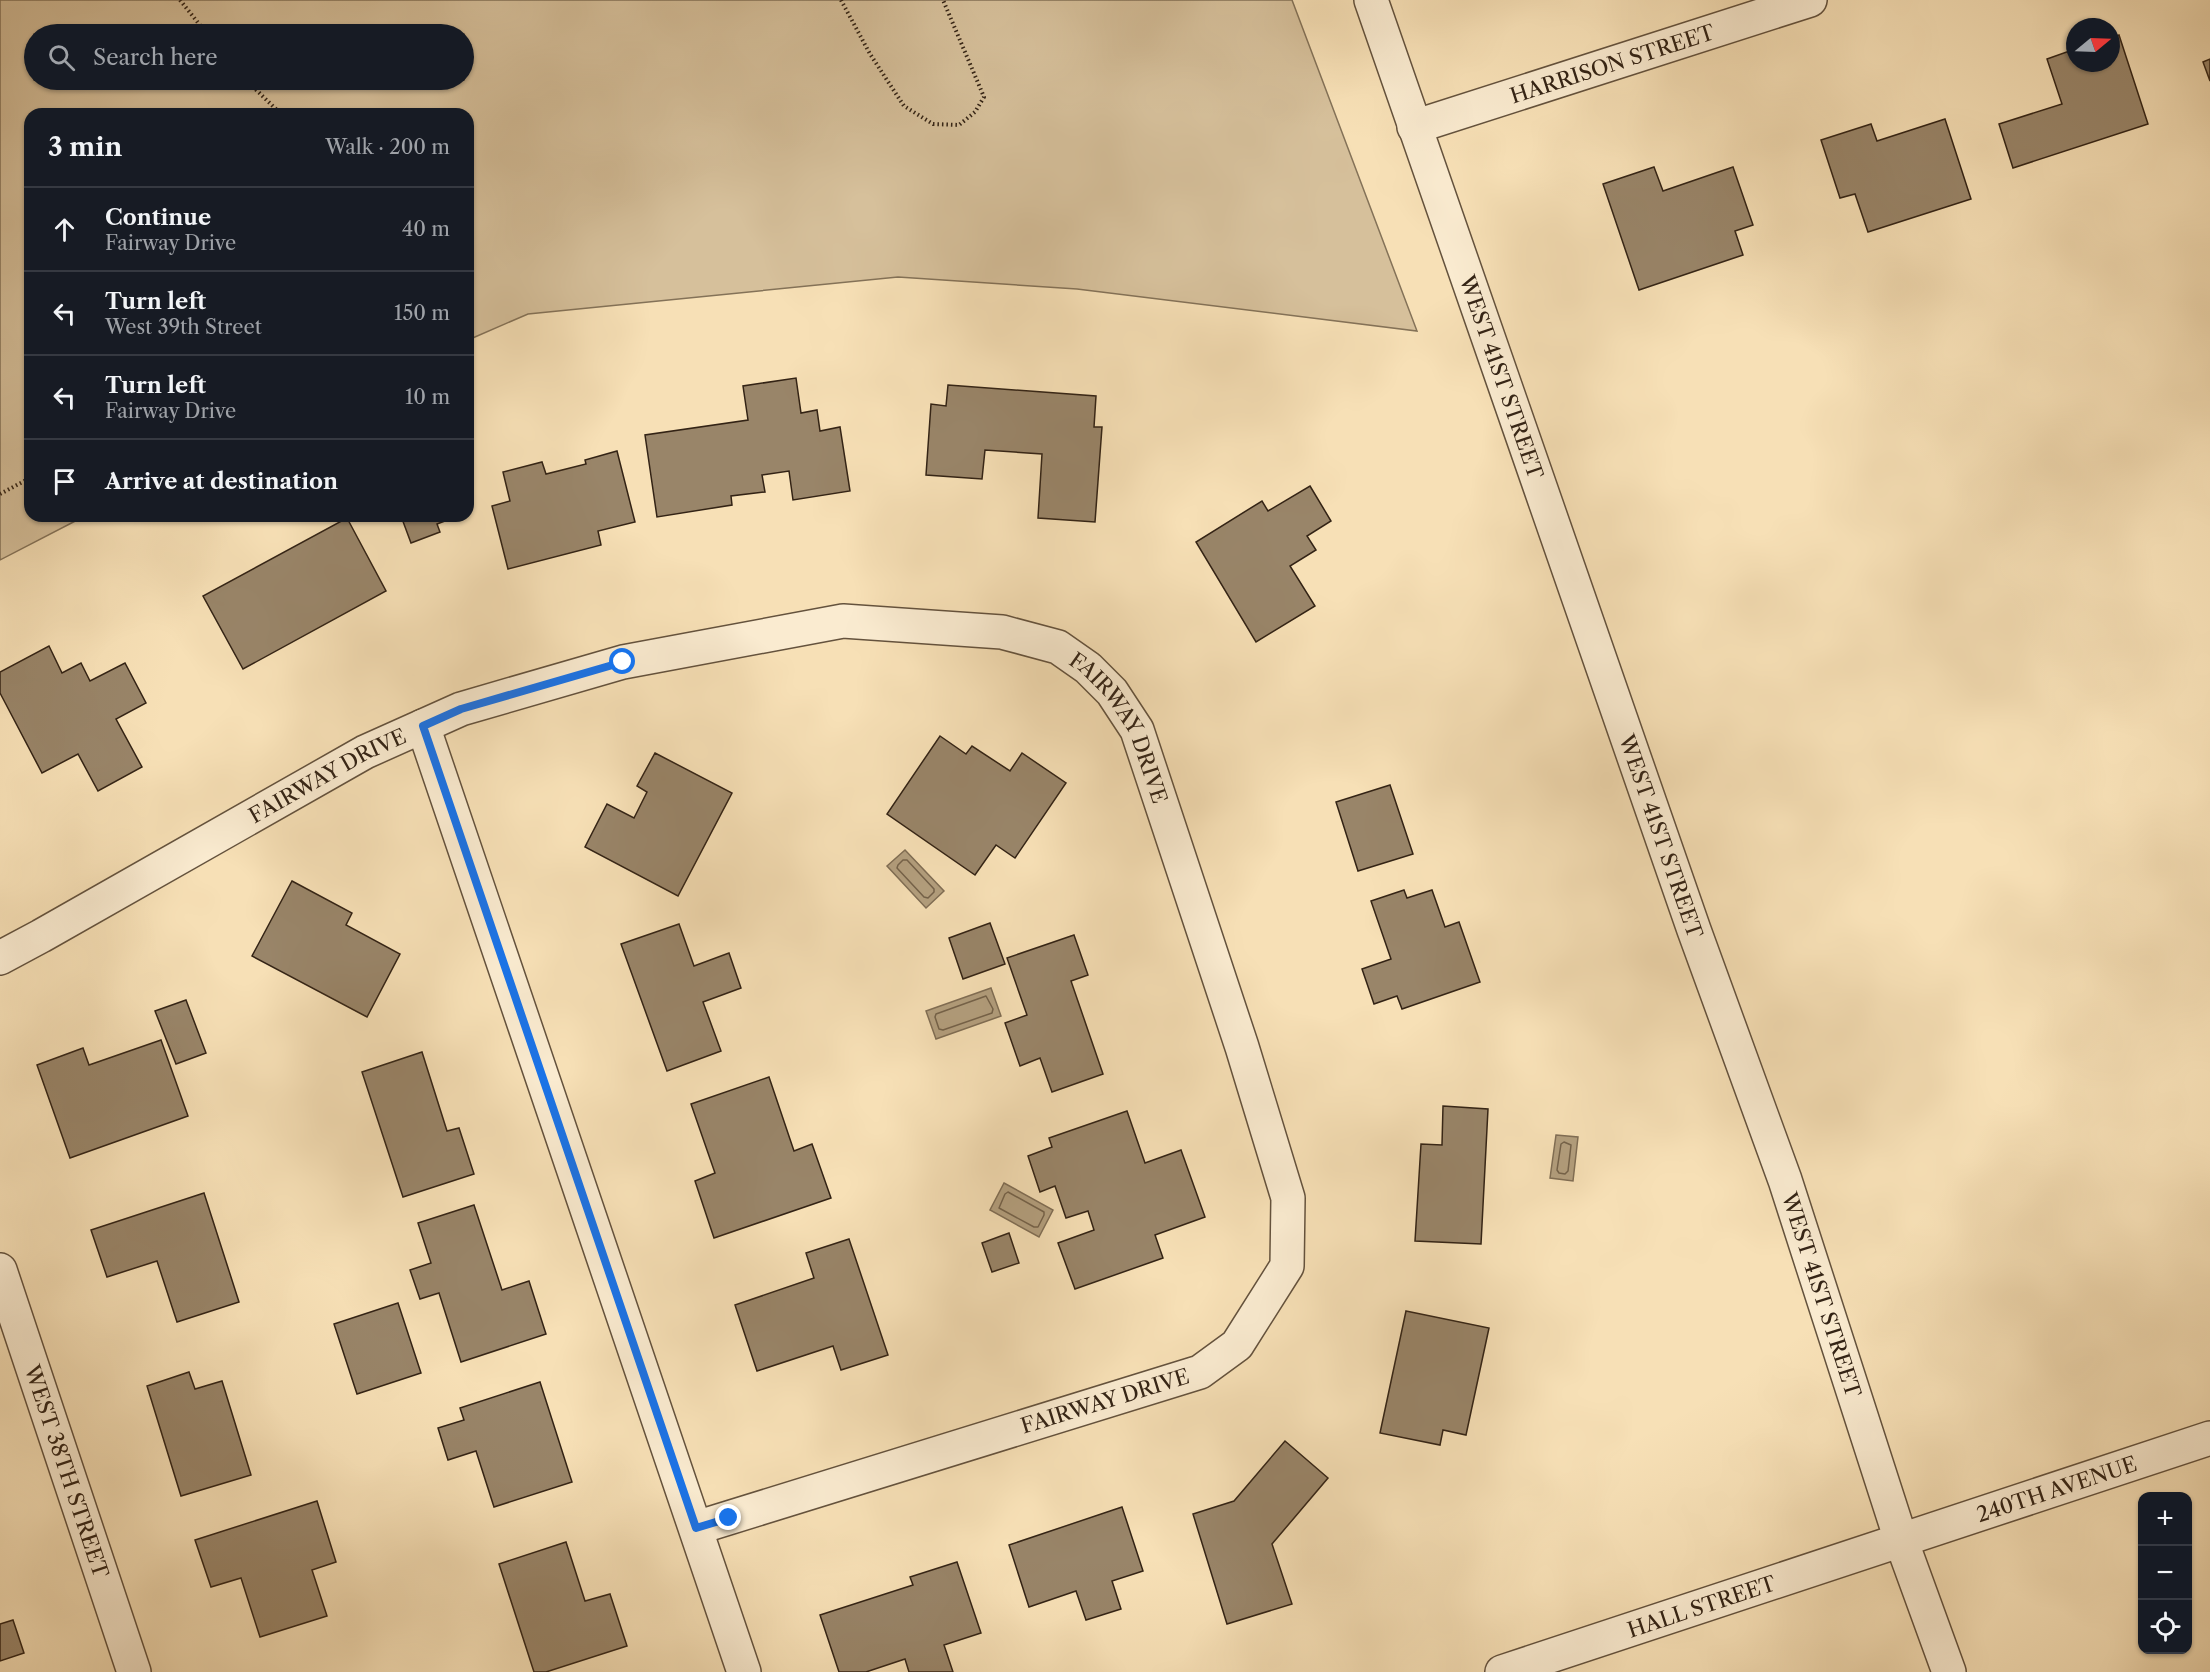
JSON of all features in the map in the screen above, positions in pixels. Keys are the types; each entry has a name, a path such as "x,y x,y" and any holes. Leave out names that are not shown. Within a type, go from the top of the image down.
{"street":[{"name":"WEST 41ST STREET","path":"1371,0 1694,930 1785,1180 1901,1540 1948,1672"},
{"name":"HARRISON STREET","path":"1414,127 1810,0"},
{"name":"FAIRWAY DRIVE","path":"0,958 365,752 461,709 623,662 843,621 1002,632 1058,646 1088,668 1112,692 1137,730 1242,1047 1288,1198 1287,1266 1237,1345 1200,1372 696,1528"},
{"path":"423,726 744,1672"},
{"name":"WEST 38TH STREET","path":"0,1270 134,1672"},
{"name":"240TH AVENUE","path":"1901,1540 2210,1438"},
{"name":"HALL STREET","path":"1502,1672 1901,1540"}],"path":[{"path":"180,0 199,24"},
{"path":"841,0 870,54 904,106 933,123 958,124 975,112 984,97 943,0"},
{"path":"256,90 275,108"},
{"path":"0,494 24,481"}],"shaded area":[{"path":"0,0 1292,0 1417,331 1077,289 898,277 528,314 474,337 474,108 24,108 24,522 73,522 0,560"}],"water":[{"path":"905,850 944,891 926,908 887,866"},
{"path":"991,988 1001,1016 936,1039 926,1011"},
{"path":"1556,1135 1578,1137 1573,1181 1550,1178"},
{"path":"1004,1183 1053,1210 1039,1237 990,1210"}],"building":[{"path":"2120,38 2148,124 2013,168 1999,124 2062,104 2047,59 2066,52 2066,72 2120,72"},
{"path":"2210,59 2210,81 2203,62"},
{"path":"1945,119 1971,199 1868,232 1855,194 1840,198 1821,140 1871,124 1877,141"},
{"path":"1654,167 1663,191 1733,167 1753,225 1735,231 1743,255 1639,290 1603,184"},
{"path":"796,378 801,413 817,410 820,431 840,427 850,491 793,500 789,471 762,475 765,492 731,496 732,505 657,517 645,435 748,420 743,386"},
{"path":"948,385 1096,396 1094,427 1102,427 1095,522 1038,518 1042,454 985,450 982,479 926,475 931,404 946,406"},
{"path":"617,451 635,522 598,531 601,545 508,569 492,506 510,501 503,472 542,462 546,474 586,464 585,460"},
{"path":"1310,486 1331,521 1307,536 1316,550 1290,566 1315,606 1256,642 1196,542 1262,501 1268,511"},
{"path":"340,522 349,522 386,591 243,669 203,596"},
{"path":"403,522 442,522 437,524 440,532 411,543"},
{"path":"49,646 62,673 81,663 90,681 125,663 146,703 116,719 142,767 98,791 78,754 42,773 0,693 0,672"},
{"path":"940,736 966,754 972,746 1010,771 1022,753 1066,783 1015,858 996,845 975,875 887,814"},
{"path":"655,753 732,793 678,896 585,847 607,804 634,818 647,792 637,786"},
{"path":"1390,785 1413,854 1358,871 1336,802"},
{"path":"292,881 352,913 346,925 400,954 367,1017 252,956"},
{"path":"1404,890 1407,898 1432,890 1445,927 1459,922 1480,982 1402,1009 1397,996 1374,1004 1362,969 1391,959 1371,901"},
{"path":"990,923 1005,964 963,979 949,938"},
{"path":"679,924 694,966 729,953 741,988 703,1002 721,1051 667,1071 621,944"},
{"path":"1074,935 1088,975 1071,981 1103,1074 1052,1092 1040,1058 1020,1066 1005,1023 1027,1015 1007,958"},
{"path":"186,1000 206,1053 176,1064 155,1011"},
{"path":"161,1040 188,1116 70,1158 37,1065 83,1048 89,1065"},
{"path":"422,1052 447,1131 459,1128 474,1174 403,1197 362,1072"},
{"path":"769,1077 794,1151 812,1144 831,1198 714,1238 695,1181 715,1173 691,1104"},
{"path":"1443,1106 1488,1109 1481,1244 1415,1241 1421,1144 1442,1145"},
{"path":"1127,1111 1145,1163 1181,1150 1205,1217 1155,1235 1163,1258 1075,1289 1058,1243 1094,1230 1088,1211 1066,1218 1055,1186 1040,1192 1028,1156 1052,1147 1049,1138"},
{"path":"204,1193 239,1302 177,1322 157,1261 107,1277 91,1230"},
{"path":"474,1205 502,1290 529,1281 546,1334 461,1362 439,1293 420,1299 410,1270 431,1263 418,1223"},
{"path":"1009,1233 1019,1263 992,1272 982,1243"},
{"path":"849,1239 888,1355 841,1370 833,1346 757,1371 735,1305 814,1278 806,1253"},
{"path":"398,1303 421,1373 357,1394 334,1324"},
{"path":"1406,1311 1489,1328 1466,1435 1443,1430 1440,1445 1380,1433"},
{"path":"189,1372 195,1389 222,1381 251,1475 181,1496 147,1386"},
{"path":"540,1382 572,1482 494,1507 476,1451 448,1460 438,1428 464,1420 460,1408"},
{"path":"1285,1441 1328,1478 1272,1544 1292,1604 1227,1624 1193,1514 1234,1501"},
{"path":"317,1501 336,1562 312,1570 327,1616 260,1637 241,1578 211,1587 195,1540"},
{"path":"1122,1507 1143,1571 1112,1581 1121,1609 1086,1620 1076,1591 1029,1607 1009,1545"},
{"path":"566,1542 585,1601 610,1594 627,1646 546,1672 534,1672 499,1564"},
{"path":"957,1562 981,1633 944,1645 953,1672 909,1672 905,1659 866,1672 839,1672 820,1615 913,1585 910,1577"},
{"path":"13,1620 24,1653 0,1661 0,1624"}],"route":[{"path":"623,662 461,709 423,726 696,1528 729,1518"}]}
